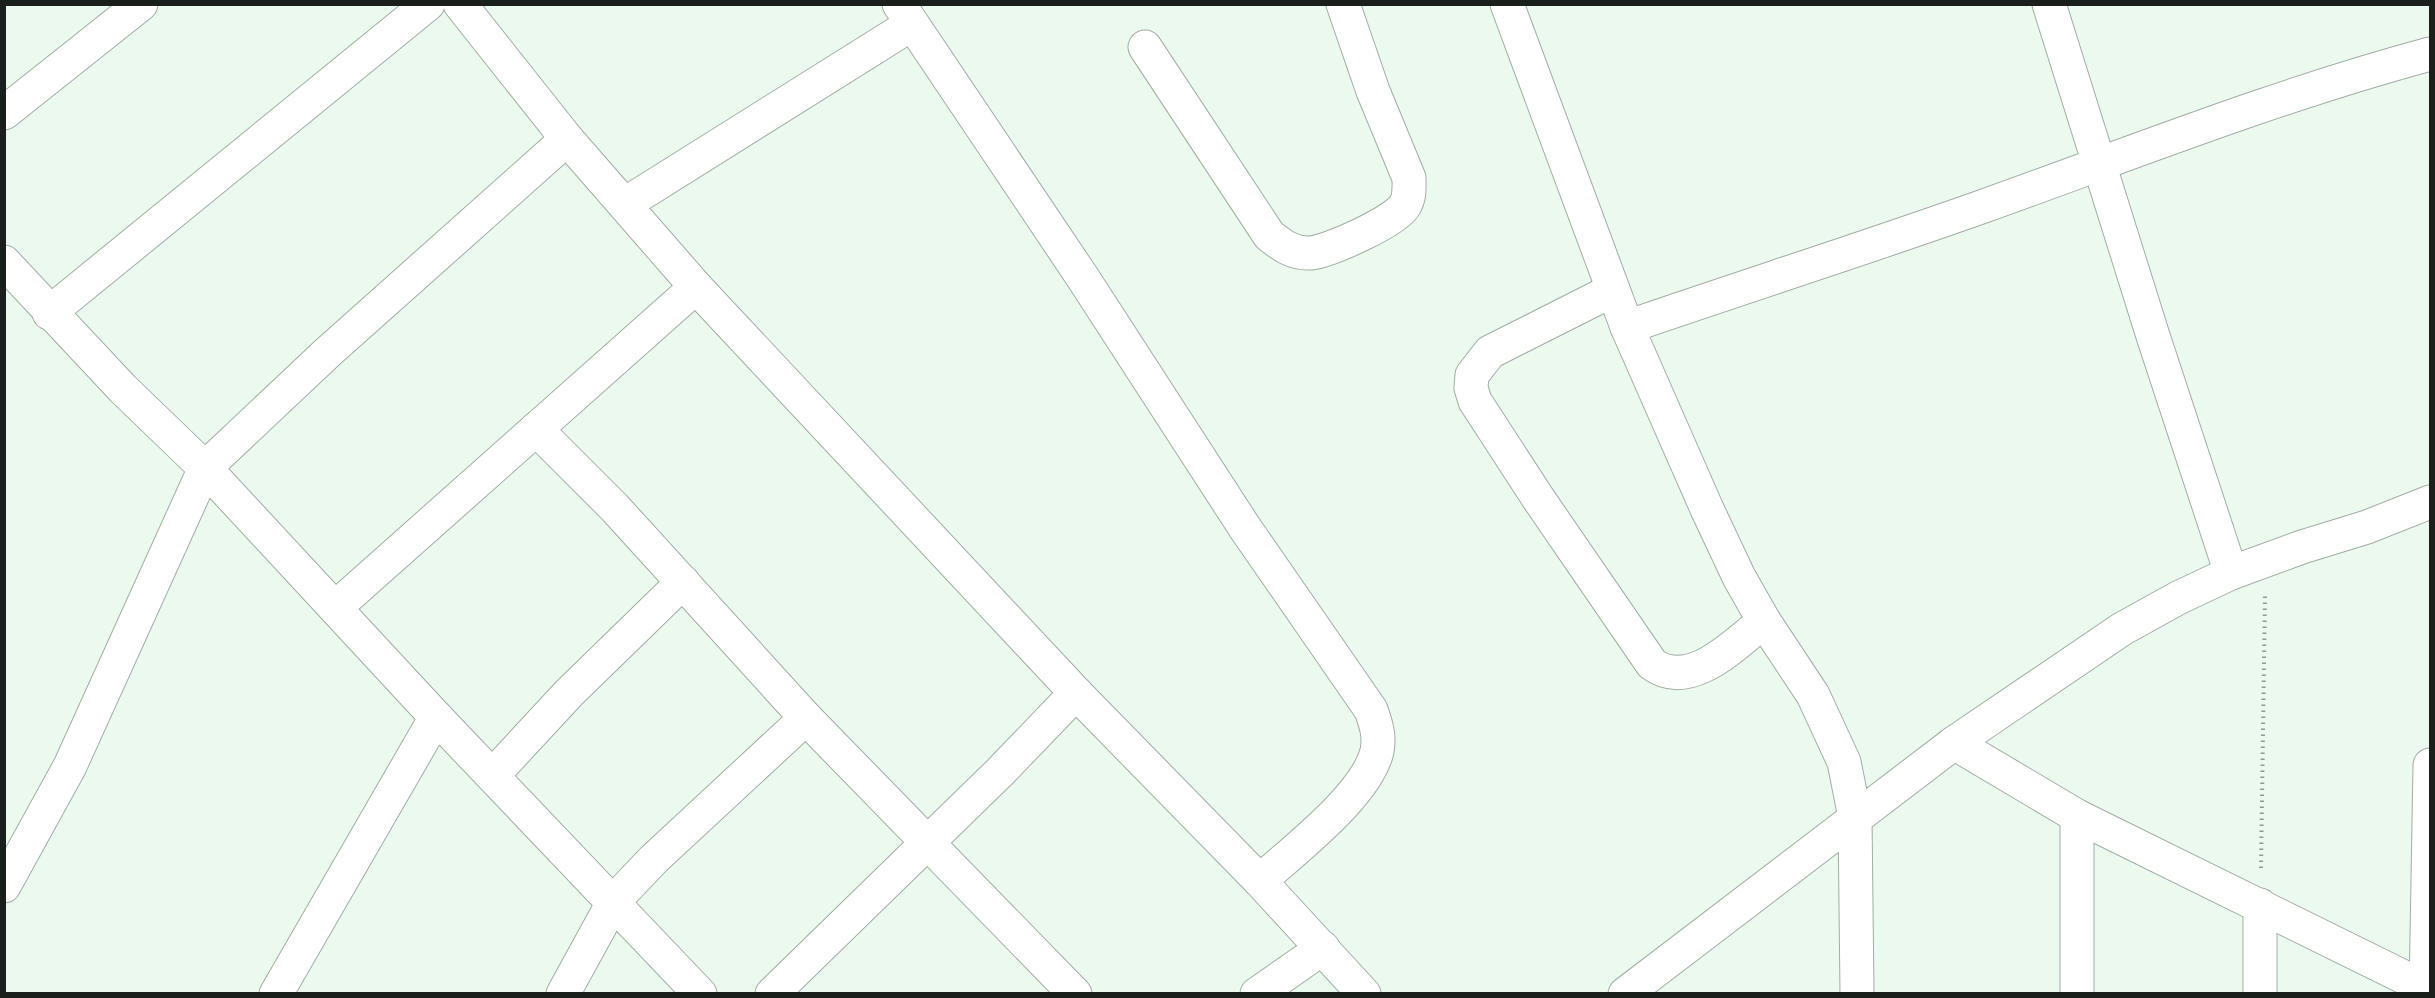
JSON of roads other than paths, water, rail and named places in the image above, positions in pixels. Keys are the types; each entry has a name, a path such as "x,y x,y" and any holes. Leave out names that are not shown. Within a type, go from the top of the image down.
{"street":[{"path":"4,113 141,4"},
{"path":"49,313 428,4"},
{"path":"460,4 567,139 696,287 1076,693 1260,881 1364,993"},
{"path":"1145,47 1269,235 1283,247 1296,252 1310,253 1384,224 1399,215 1406,204 1409,190 1409,178 1373,92 1343,4"},
{"path":"1507,4 1627,327 1707,509 1739,577 1764,621 1813,695 1844,762 1855,817 1857,993"},
{"path":"2049,4 2231,573"},
{"path":"625,204 905,14 1083,278 1245,528 1371,710 1378,730 1377,750 1370,769 1337,811 1260,881"},
{"path":"1627,327 1982,206 2232,116 2430,54"},
{"path":"4,886 17,833 70,766 205,468 344,338 567,139"},
{"path":"4,262 49,313 205,468 436,717 615,901 700,993"},
{"path":"336,607 696,287"},
{"path":"1613,290 1490,351 1472,375 1471,387 1475,401 1538,498 1652,664 1671,673 1692,671 1719,657 1764,621"},
{"path":"536,429 614,507 806,718 1075,993"},
{"path":"1625,993 1954,743 2122,629 2178,598 2231,573 2367,527 2430,502"},
{"path":"2367,527 2430,526"},
{"path":"493,775 569,693 683,582"},
{"path":"772,993 928,844 1076,693"},
{"path":"276,993 436,717"},
{"path":"563,993 615,901 654,859 806,718"},
{"path":"1954,743 2078,816 2428,990 2430,765"},
{"path":"2076,993 2078,816"},
{"path":"2260,905 2260,993"},
{"path":"1257,993 1323,948"},
{"path":"1665,993 1670,961"}]}
